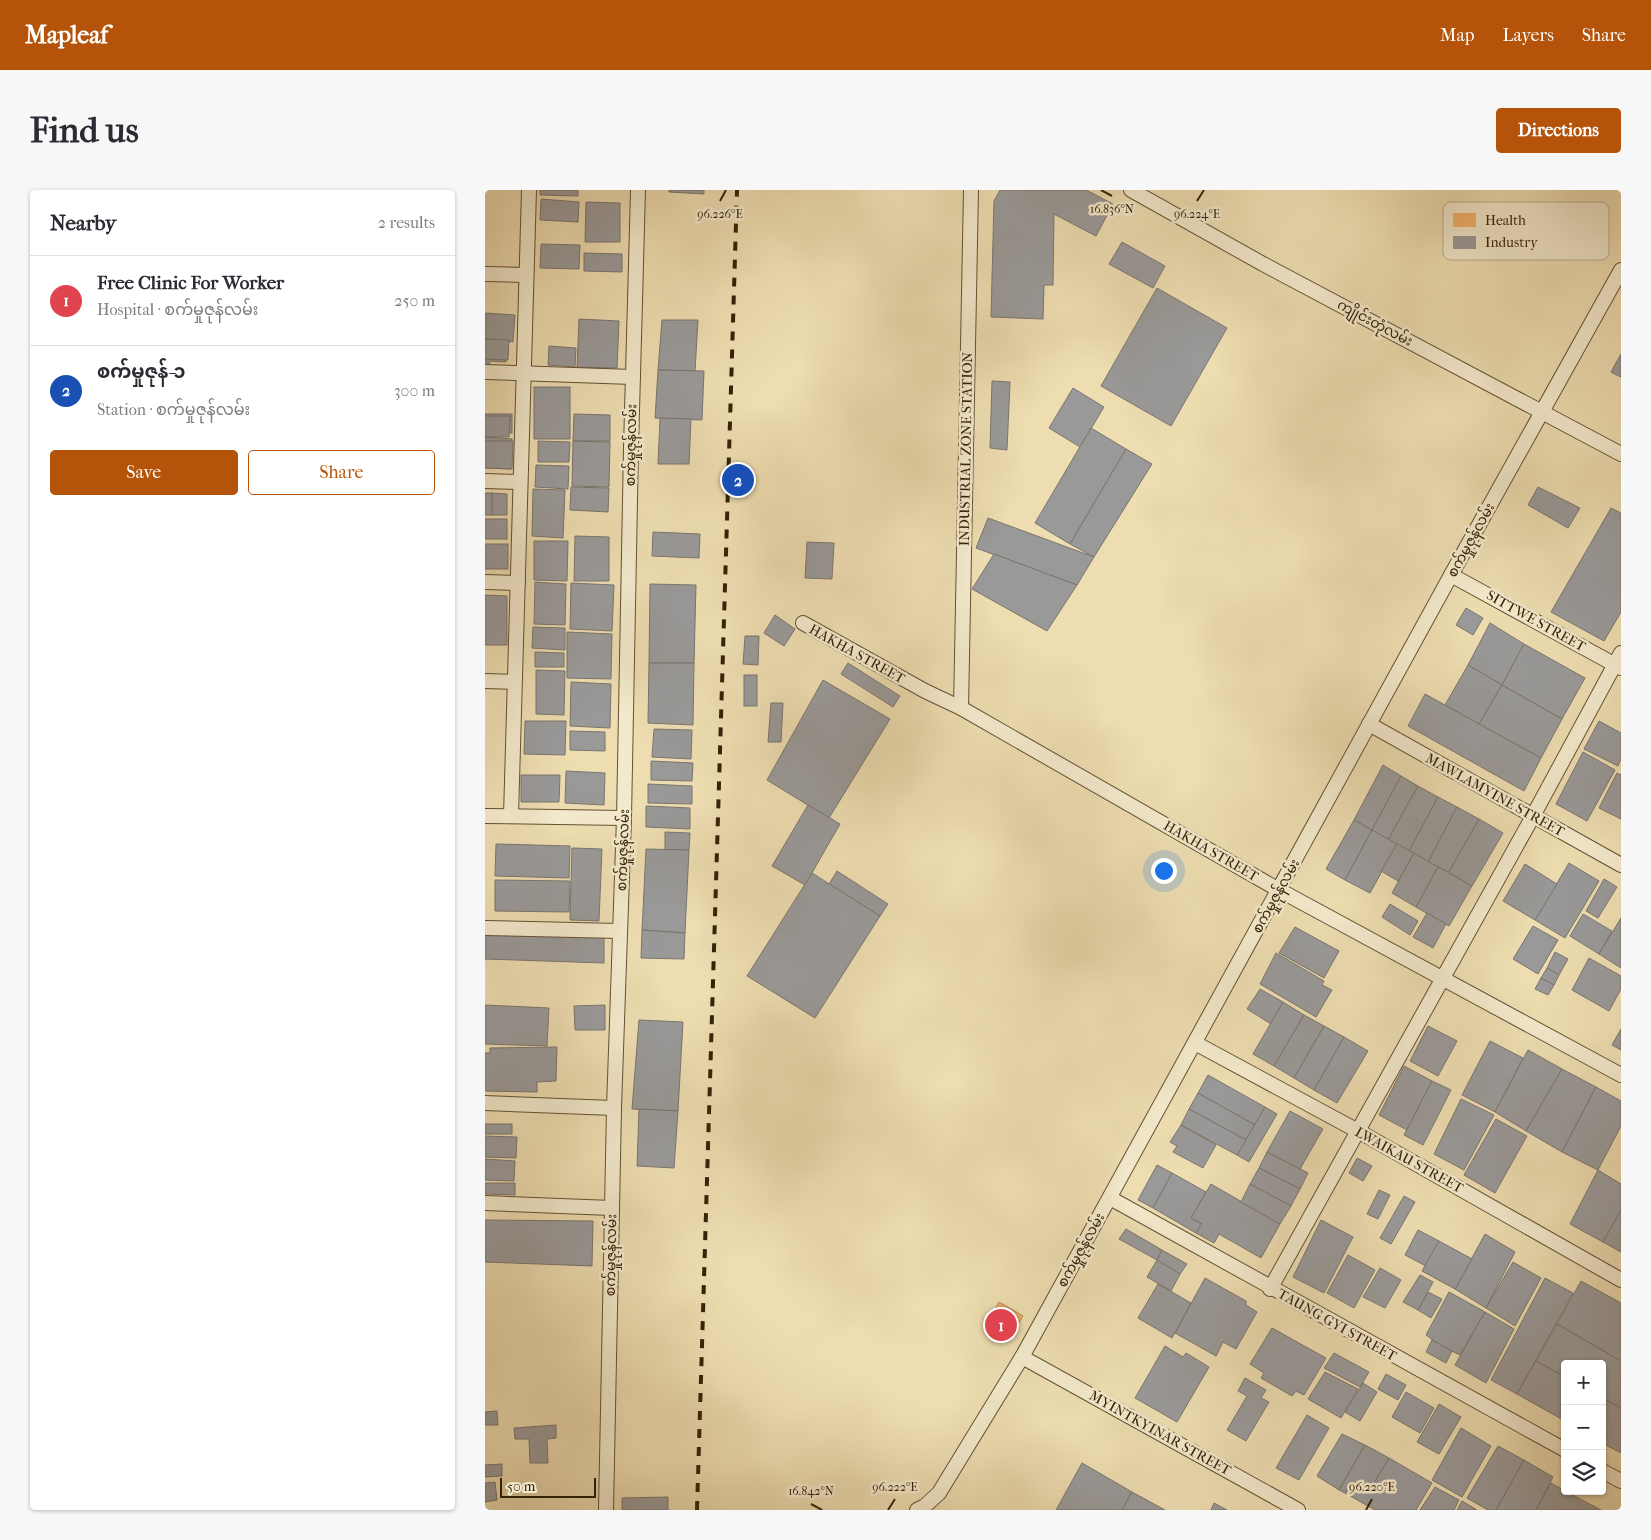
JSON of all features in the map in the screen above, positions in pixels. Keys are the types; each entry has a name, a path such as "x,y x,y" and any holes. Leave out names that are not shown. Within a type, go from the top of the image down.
{"street":[{"path":"511,816 529,190"},
{"name":"စက်မှုဇုန်လမ်း","path":"606,1510 614,1108 624,818 638,190"},
{"name":"INDUSTRIAL ZONE STATION","path":"961,708 971,190"},
{"name":"ကျိုင်းတုံလမ်း","path":"1131,190 1263,264 1621,454"},
{"name":"စက်မှုဇုန်လမ်း","path":"917,1510 925,1506 939,1493 1022,1357 1451,575 1621,270"},
{"path":"485,274 526,275"},
{"path":"485,372 633,377"},
{"path":"485,481 520,482"},
{"name":"SITTWE STREET","path":"1451,575 1619,662"},
{"path":"485,582 517,583"},
{"name":"HAKHA STREET","path":"803,623 925,691 961,708 1279,890 1621,1075"},
{"path":"1271,1289 1619,662"},
{"path":"485,682 515,682"},
{"name":"MAWLAMYINE STREET","path":"1369,724 1621,865"},
{"path":"485,816 624,818"},
{"path":"485,928 620,931"},
{"name":"LWAIKAU STREET","path":"1195,1043 1621,1280"},
{"path":"485,1104 614,1108"},
{"name":"TAUNG GYI STREET","path":"1110,1198 1271,1289 1561,1448"},
{"path":"485,1203 612,1208"},
{"name":"MYINTKYINAR STREET","path":"1022,1357 1298,1510"},
{"path":"1606,1473 1621,1481"}],"building: Health":[{"path":"999,1302 1023,1316 1013,1332 990,1319"}],"building: Industry":[{"path":"540,190 578,190 578,196 540,195"},
{"path":"669,190 704,190 704,194 669,192"},
{"path":"1000,190 1086,190 1113,204 1096,236 1054,214 1053,285 1044,285 1043,319 991,317 994,201"},
{"path":"541,199 579,202 578,222 540,220"},
{"path":"586,202 620,203 620,242 585,242"},
{"path":"1122,242 1165,266 1153,288 1109,264"},
{"path":"541,244 580,245 579,269 540,268"},
{"path":"584,253 622,254 622,272 584,271"},
{"path":"1157,288 1227,328 1171,426 1101,386"},
{"path":"485,313 515,315 513,342 485,339"},
{"path":"579,319 619,321 617,368 577,367"},
{"path":"662,320 698,320 695,371 658,370"},
{"path":"485,339 508,342 506,362 490,361 489,367 485,366"},
{"path":"485,339 509,340 508,360 485,359"},
{"path":"549,346 576,348 575,367 548,365"},
{"path":"1621,354 1621,377 1611,372"},
{"path":"658,370 704,371 702,420 655,418"},
{"path":"992,381 1010,382 1007,450 990,448"},
{"path":"534,387 570,387 570,439 534,439"},
{"path":"1073,388 1104,407 1080,447 1049,428"},
{"path":"485,414 512,414 512,433 485,433"},
{"path":"574,414 610,415 610,441 573,441"},
{"path":"485,416 510,416 509,437 485,437"},
{"path":"660,418 691,419 689,464 658,464"},
{"path":"1091,428 1126,449 1070,544 1035,523"},
{"path":"485,437 512,439 511,469 485,468"},
{"path":"485,441 513,441 512,469 485,468"},
{"path":"538,441 570,442 569,462 538,462"},
{"path":"573,441 610,442 609,487 572,486"},
{"path":"1126,449 1152,464 1094,557 1070,544"},
{"path":"536,465 569,466 568,489 535,487"},
{"path":"571,487 609,488 608,512 570,510"},
{"path":"1538,487 1580,508 1568,528 1528,505"},
{"path":"533,489 565,490 563,538 532,536"},
{"path":"485,493 492,493 492,515 485,515"},
{"path":"492,493 507,494 507,515 492,515"},
{"path":"1611,508 1621,513 1621,612 1604,641 1551,612"},
{"path":"988,518 1094,557 1077,585 976,548"},
{"path":"485,519 507,519 507,539 485,539"},
{"path":"653,532 700,534 699,558 652,556"},
{"path":"575,536 609,537 609,581 574,581"},
{"path":"534,541 568,541 567,581 534,580"},
{"path":"807,542 834,543 832,579 805,578"},
{"path":"485,544 508,544 508,569 485,569"},
{"path":"994,554 1077,585 1047,631 972,589"},
{"path":"535,582 566,584 565,625 534,624"},
{"path":"571,583 614,585 612,631 570,629"},
{"path":"650,584 696,585 694,663 649,663"},
{"path":"485,595 507,596 507,645 485,645"},
{"path":"1466,608 1483,618 1473,635 1456,625"},
{"path":"775,615 795,629 784,646 764,633"},
{"path":"1490,623 1524,644 1502,685 1468,665"},
{"path":"533,627 565,628 565,650 532,648"},
{"path":"567,632 612,634 611,679 567,678"},
{"path":"745,636 759,636 758,665 743,664"},
{"path":"1524,644 1585,678 1562,719 1502,685"},
{"path":"535,652 564,653 564,667 535,667"},
{"path":"649,663 694,663 693,725 648,723"},
{"path":"848,663 900,696 893,707 841,674"},
{"path":"1468,665 1502,685 1479,724 1445,705"},
{"path":"536,670 565,671 564,715 536,714"},
{"path":"744,675 757,675 757,706 744,706"},
{"path":"823,680 890,719 829,818 767,780"},
{"path":"571,682 611,684 610,728 570,726"},
{"path":"1502,685 1562,719 1541,758 1479,724"},
{"path":"1425,694 1541,758 1524,791 1408,726"},
{"path":"771,703 783,703 781,742 768,742"},
{"path":"525,721 566,721 565,755 524,754"},
{"path":"1599,721 1621,733 1621,759 1618,766 1584,749"},
{"path":"654,729 692,730 691,759 652,757"},
{"path":"570,731 605,732 605,751 570,750"},
{"path":"1583,752 1615,770 1587,821 1556,804"},
{"path":"651,761 693,763 692,781 651,780"},
{"path":"1383,765 1401,776 1372,830 1354,820"},
{"path":"566,771 605,773 604,805 565,803"},
{"path":"1617,773 1621,775 1621,819 1599,808"},
{"path":"521,775 560,775 559,802 521,802"},
{"path":"1401,776 1418,786 1388,840 1372,830"},
{"path":"648,784 692,786 692,804 648,803"},
{"path":"1418,786 1438,797 1409,851 1388,840"},
{"path":"1438,797 1457,807 1428,862 1409,851"},
{"path":"808,805 840,824 805,885 772,866"},
{"path":"646,806 690,808 690,829 646,827"},
{"path":"1457,807 1479,819 1449,872 1428,862"},
{"path":"1479,819 1503,833 1472,886 1449,872"},
{"path":"1354,820 1372,830 1345,880 1326,869"},
{"path":"1372,830 1397,844 1370,893 1345,880"},
{"path":"665,832 690,833 689,850 665,850"},
{"path":"496,844 570,846 569,878 495,876"},
{"path":"1397,844 1414,853 1398,881 1381,871"},
{"path":"572,848 602,849 599,921 570,920"},
{"path":"646,849 689,850 685,933 642,930"},
{"path":"1414,853 1438,867 1416,907 1392,893"},
{"path":"1569,863 1599,881 1565,938 1535,920"},
{"path":"1525,864 1557,884 1535,920 1503,901"},
{"path":"1438,867 1472,886 1449,926 1416,907"},
{"path":"837,871 888,904 880,916 829,884"},
{"path":"812,873 880,916 815,1018 747,976"},
{"path":"1604,879 1617,887 1598,918 1586,911"},
{"path":"495,880 570,881 569,912 495,911"},
{"path":"1390,904 1418,921 1410,935 1382,917"},
{"path":"1427,913 1446,924 1433,948 1413,937"},
{"path":"1583,914 1612,931 1599,954 1570,936"},
{"path":"1621,918 1621,968 1599,954"},
{"path":"1533,926 1558,940 1538,974 1513,959"},
{"path":"1295,927 1339,951 1324,978 1279,953"},
{"path":"642,930 685,933 684,959 641,958"},
{"path":"485,931 604,934 604,963 485,959"},
{"path":"1555,952 1568,959 1559,975 1547,968"},
{"path":"1276,953 1324,981 1322,985 1332,990 1316,1017 1260,984"},
{"path":"1589,958 1621,976 1621,989 1609,1011 1572,990"},
{"path":"1547,968 1559,975 1554,985 1541,978"},
{"path":"1541,978 1554,985 1548,995 1535,989"},
{"path":"1260,989 1283,1002 1271,1024 1247,1009"},
{"path":"1283,1002 1304,1015 1274,1066 1253,1054"},
{"path":"485,1005 549,1008 547,1046 485,1044"},
{"path":"605,1005 605,1030 575,1030 574,1006"},
{"path":"1304,1015 1324,1026 1294,1078 1274,1066"},
{"path":"639,1020 683,1022 678,1111 632,1109"},
{"path":"1324,1026 1344,1037 1314,1090 1294,1078"},
{"path":"1428,1026 1457,1041 1438,1076 1410,1061"},
{"path":"1621,1029 1621,1050 1612,1045"},
{"path":"1344,1037 1368,1051 1337,1103 1314,1090"},
{"path":"1490,1041 1523,1058 1495,1112 1462,1095"},
{"path":"557,1047 556,1081 537,1082 537,1092 485,1091 485,1053 490,1053 490,1048"},
{"path":"1528,1050 1562,1069 1526,1131 1495,1112"},
{"path":"1404,1066 1432,1081 1407,1130 1379,1115"},
{"path":"1562,1069 1596,1087 1562,1152 1526,1131"},
{"path":"1208,1075 1265,1107 1255,1125 1198,1093"},
{"path":"1432,1081 1451,1090 1423,1145 1404,1135"},
{"path":"1596,1087 1621,1101 1621,1126 1598,1170 1562,1152"},
{"path":"1198,1093 1255,1125 1246,1140 1189,1109"},
{"path":"1461,1099 1494,1115 1464,1170 1434,1154"},
{"path":"1265,1107 1277,1114 1249,1162 1237,1155"},
{"path":"639,1109 678,1111 674,1168 637,1166"},
{"path":"1189,1109 1246,1140 1237,1155 1181,1125"},
{"path":"1290,1111 1323,1129 1300,1169 1267,1152"},
{"path":"1496,1119 1527,1136 1495,1193 1464,1175"},
{"path":"485,1124 512,1124 512,1134 485,1134"},
{"path":"1181,1125 1216,1145 1203,1168 1173,1152 1177,1146 1170,1142"},
{"path":"485,1136 517,1137 516,1158 485,1157"},
{"path":"1267,1152 1308,1173 1300,1189 1259,1168"},
{"path":"1357,1158 1372,1166 1363,1181 1349,1173"},
{"path":"485,1159 515,1161 514,1181 485,1180"},
{"path":"1157,1165 1172,1173 1153,1208 1138,1200"},
{"path":"1259,1168 1300,1189 1291,1206 1250,1184"},
{"path":"1598,1170 1621,1184 1621,1210 1603,1242 1570,1224"},
{"path":"1172,1173 1206,1192 1191,1218 1202,1224 1196,1233 1153,1208"},
{"path":"485,1183 515,1183 515,1195 485,1194"},
{"path":"1211,1184 1280,1224 1261,1258 1219,1234 1214,1243 1196,1233 1202,1224 1191,1218"},
{"path":"1250,1184 1291,1206 1280,1224 1241,1202"},
{"path":"1379,1190 1390,1195 1378,1219 1367,1214"},
{"path":"1404,1196 1415,1202 1391,1244 1380,1238"},
{"path":"1621,1210 1621,1252 1603,1242"},
{"path":"485,1220 593,1221 592,1266 485,1262"},
{"path":"1321,1220 1353,1237 1324,1293 1293,1277"},
{"path":"1126,1229 1162,1250 1157,1260 1119,1239"},
{"path":"1418,1230 1439,1241 1426,1266 1405,1255"},
{"path":"1485,1234 1515,1252 1486,1308 1455,1289"},
{"path":"1439,1241 1472,1259 1455,1289 1422,1271"},
{"path":"1162,1250 1187,1264 1180,1274 1157,1260"},
{"path":"1348,1255 1375,1270 1354,1308 1327,1293"},
{"path":"1157,1260 1180,1274 1171,1291 1147,1277"},
{"path":"1513,1262 1541,1278 1515,1326 1486,1308"},
{"path":"1380,1268 1401,1280 1385,1308 1363,1297"},
{"path":"1420,1275 1433,1282 1418,1310 1403,1302"},
{"path":"1205,1278 1246,1301 1246,1305 1257,1312 1236,1349 1223,1342 1216,1356 1175,1333"},
{"path":"1545,1278 1573,1293 1517,1394 1491,1380"},
{"path":"1581,1281 1621,1303 1621,1361 1557,1324"},
{"path":"1158,1284 1191,1303 1172,1338 1138,1318"},
{"path":"1428,1292 1442,1299 1431,1318 1418,1310"},
{"path":"1449,1292 1485,1312 1460,1355 1441,1346 1426,1335"},
{"path":"1485,1312 1514,1329 1486,1383 1455,1365"},
{"path":"1557,1324 1621,1361 1621,1408 1606,1400 1606,1360 1561,1360 1561,1375 1536,1361"},
{"path":"1272,1328 1326,1358 1304,1395 1296,1391 1292,1396 1261,1378 1264,1373 1250,1364"},
{"path":"1432,1340 1452,1351 1446,1363 1426,1352"},
{"path":"1165,1346 1183,1357 1186,1353 1209,1367 1177,1422 1135,1398"},
{"path":"1334,1353 1369,1372 1360,1387 1324,1368"},
{"path":"1536,1361 1561,1375 1561,1419 1517,1394"},
{"path":"1325,1372 1358,1389 1341,1418 1308,1399"},
{"path":"1386,1374 1406,1385 1398,1400 1378,1389"},
{"path":"1245,1378 1266,1390 1261,1398 1269,1402 1246,1441 1227,1430 1247,1396 1238,1391"},
{"path":"1363,1383 1377,1392 1360,1421 1345,1412"},
{"path":"1406,1392 1434,1408 1420,1433 1392,1417"},
{"path":"1606,1400 1621,1408 1621,1453 1606,1445"},
{"path":"1439,1404 1461,1417 1439,1454 1417,1442"},
{"path":"497,1411 498,1425 485,1425 485,1412"},
{"path":"1307,1415 1329,1428 1299,1480 1276,1468"},
{"path":"556,1425 556,1438 547,1439 548,1463 530,1463 529,1439 515,1439 514,1428"},
{"path":"1461,1428 1491,1446 1462,1497 1432,1480"},
{"path":"1342,1434 1365,1445 1339,1490 1317,1476"},
{"path":"1365,1445 1389,1458 1368,1493 1351,1483 1345,1493 1339,1490"},
{"path":"1498,1446 1524,1460 1496,1510 1488,1510 1467,1498"},
{"path":"1389,1458 1432,1483 1416,1510 1375,1510 1345,1493 1351,1483 1368,1493"},
{"path":"1524,1460 1553,1477 1536,1510 1496,1510"},
{"path":"1082,1463 1132,1492 1122,1510 1056,1510"},
{"path":"502,1464 502,1476 485,1477 485,1465"},
{"path":"495,1482 497,1500 485,1502 485,1483"},
{"path":"1551,1483 1561,1489 1561,1495 1573,1495 1601,1510 1536,1510"},
{"path":"1435,1487 1459,1500 1454,1510 1420,1510"},
{"path":"1132,1492 1165,1510 1122,1510"},
{"path":"668,1497 668,1510 622,1510 622,1498"},
{"path":"1462,1501 1477,1510 1457,1510"},
{"path":"1214,1503 1227,1510 1211,1510"}],"railway":[{"path":"697,1510 737,190"}],"place":[{"name":"စက်မှုဇုန်-၁","path":"738,480"},
{"name":"Free Clinic For Worker","path":"1001,1325"}]}
